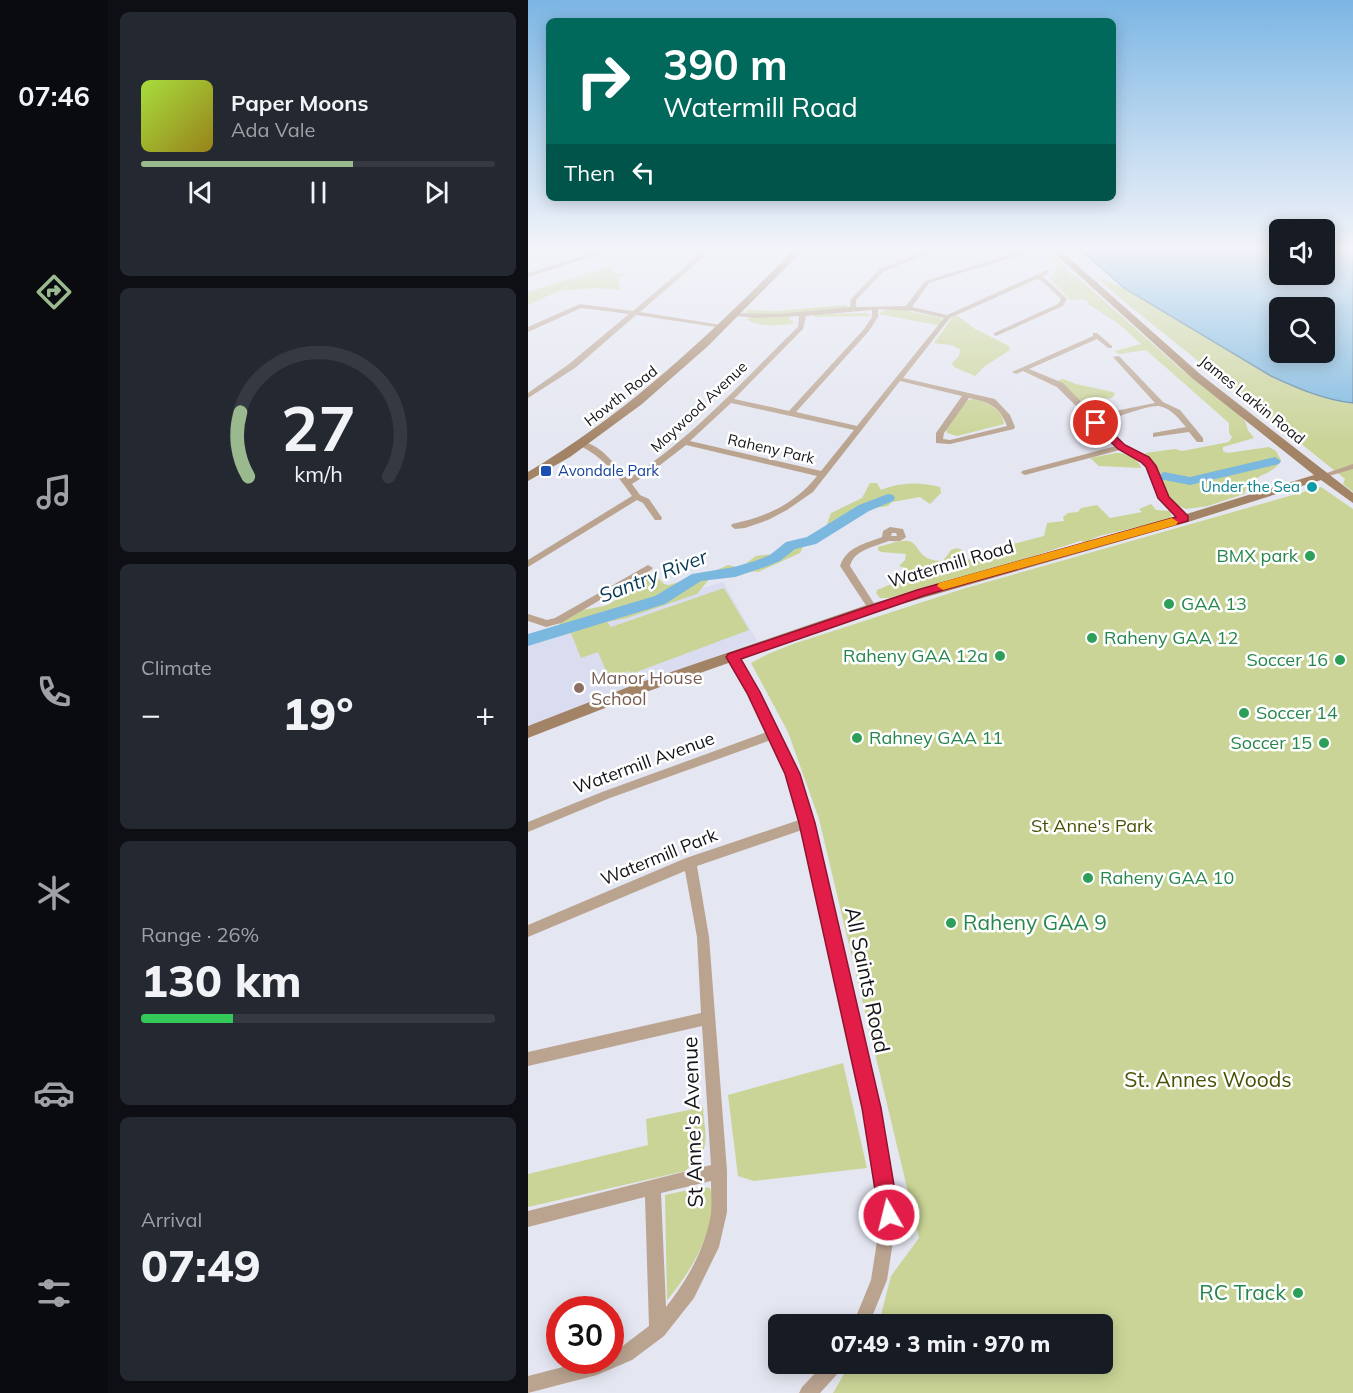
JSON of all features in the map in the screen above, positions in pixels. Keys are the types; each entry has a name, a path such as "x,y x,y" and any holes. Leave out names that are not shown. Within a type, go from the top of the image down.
{"main road":[{"name":"Howth Road","path":"528,477 583,444 659,387 734,314"},
{"name":"James Larkin Road","path":"1127,314 1196,376 1353,499"},
{"name":"Watermill Road","path":"528,732 641,688 872,608 1184,519 1322,476"}],"street":[{"path":"528,330 563,314"},
{"path":"530,393 572,366 636,314 721,327"},
{"path":"734,314 757,317 812,314"},
{"path":"791,413 867,330 875,314"},
{"path":"935,314 948,317"},
{"path":"821,474 860,429 948,317 954,314"},
{"path":"996,334 1041,314"},
{"name":"Maywood Avenue","path":"627,483 666,458 729,400 801,328 802,315"},
{"path":"1110,347 1096,335 1020,370 1060,385 1121,447 1145,460 1151,466 1164,498 1184,519"},
{"path":"1117,357 1160,404 1177,412 1200,440"},
{"path":"899,379 967,395 996,404 1007,417 1011,427 950,442 939,441 940,433 967,395"},
{"path":"729,400 860,429"},
{"path":"1096,423 1123,412 1160,404"},
{"path":"1156,435 1190,429"},
{"name":"Raheny Park","path":"683,442 821,474 810,490 793,504 748,524 735,526"},
{"path":"583,444 596,450 637,497 646,501 658,518"},
{"path":"1025,473 1121,447"},
{"path":"1322,476 1353,466"},
{"path":"528,564 637,497"},
{"path":"872,608 845,566 846,559 855,550 887,538"},
{"path":"528,617 546,624 558,621 648,568"},
{"name":"All Saints Road","path":"732,657 753,692 793,774 807,823 872,1108 889,1215 879,1280 865,1314"},
{"name":"Watermill Avenue","path":"528,827 606,795 774,734"},
{"name":"Watermill Park","path":"528,931 690,862 748,840 807,823"},
{"name":"St Anne's Avenue","path":"528,1385 591,1369 626,1354 658,1330 688,1292 711,1247 719,1212 719,1172 703,937 690,862"},
{"path":"528,1059 709,1018"},
{"path":"528,1219 719,1172"},
{"path":"653,1189 658,1330"},
{"path":"808,1393 825,1374"}],"shaded area":[{"name":"Manor House School","path":"723,582 757,641 528,726 528,642"}],"green space":[{"path":"749,314 803,314 788,318 794,322 792,324 768,325 756,324 747,319 752,316"},
{"path":"813,314 868,314 872,316 814,317"},
{"path":"878,314 921,314 941,318 942,322 937,325"},
{"path":"1104,314 1119,314 1245,421 1254,438 1223,447 1223,451 1227,453 1269,447 1276,451 1281,460 1277,465 1252,482 1244,494 1208,506 1186,509 1172,503 1145,453 1175,449 1182,451 1229,442 1232,437 1229,433 1229,423 1146,350 1119,354 1115,351 1141,344 1119,324"},
{"path":"1140,314 1269,314 1269,363 1335,363 1335,314 1353,314 1353,492 1343,484 1345,479"},
{"path":"958,316 975,329 1009,346 1010,350 985,366 975,376 954,367 952,363 959,356 960,349 951,345 934,343 953,317"},
{"path":"1063,379 1113,392 1115,394 1112,398 1090,400 1103,411 1112,414 1101,418 1092,415 1057,381"},
{"path":"973,399 983,401 997,410 1004,424 957,436 947,433 946,430 965,401"},
{"path":"1116,453 1131,457 1138,462 1141,468 1099,466 1090,458"},
{"path":"870,483 877,483 881,490 903,484 925,484 940,487 941,493 930,504 920,497 892,502 888,506 868,509 833,530 826,527 831,513 862,498"},
{"name":"St Anne's Park","path":"1321,487 1353,509 1353,1393 833,1393 844,1374 1113,1374 1113,1314 881,1314 891,1276 919,1238 819,819 788,732 751,663 793,644 966,588"},
{"path":"1151,504 1156,510 1170,511 1172,519 1099,536 1086,542 1080,541 963,579 890,598 880,598 876,593 877,590 906,578 905,568 899,566 905,560 906,554 881,552 878,547 908,541 912,542 928,558 943,561 951,550 957,548 964,551 959,561 996,555 999,551 997,548 1044,536 1047,523 1064,521 1063,517 1068,513 1078,512 1081,508 1097,505 1110,518 1142,512 1139,509"},
{"path":"799,541 804,545 800,553 758,572 731,576 717,570 728,565 737,567 756,556 774,554 790,543"},
{"path":"705,574 711,577 697,594 627,618 607,622 611,627 724,588 749,630 631,674 630,671 609,678 598,652 581,658 571,633 567,634 559,625 573,613 613,602 625,593 625,585 633,581 655,575 664,584 669,585"},
{"path":"843,1063 867,1168 754,1181 738,1176 728,1095"},
{"path":"703,1107 706,1136 704,1150 685,1171 528,1207 528,1174 648,1145 646,1119"},
{"path":"702,1187 710,1188 712,1202 707,1232 685,1277 667,1300 665,1195"}],"water":[{"path":"1167,314 1269,314 1269,363 1335,363 1335,314 1353,314 1353,403 1301,389 1271,376"}],"waterway":[{"name":"Santry River","path":"1164,476 1190,481 1275,461"},
{"name":"Santry River","path":"528,640 660,600 697,577 735,572 760,564 775,558 791,545 811,541 864,508 888,498"}],"slow traffic":[{"path":"943,586 1172,522"}],"place":[{"name":"Avondale Park","path":"546,471"},
{"name":"Under the Sea","path":"1312,487"},
{"name":"BMX park","path":"1310,556"},
{"name":"GAA 13","path":"1169,604"},
{"name":"Raheny GAA 12","path":"1092,638"},
{"name":"Raheny GAA 12a","path":"1000,656"},
{"name":"Soccer 16","path":"1340,660"},
{"name":"Manor House School","path":"579,688"},
{"name":"Soccer 14","path":"1244,713"},
{"name":"Rahney GAA 11","path":"857,738"},
{"name":"Soccer 15","path":"1324,743"},
{"name":"Raheny GAA 10","path":"1088,878"},
{"name":"Raheny GAA 9","path":"951,923"},
{"name":"RC Track","path":"1298,1293"}],"route":[{"path":"889,1215 872,1108 807,823 793,774 753,692 732,657 921,592 1184,519 1164,498 1151,466 1145,460 1121,447 1096,423"}],"park label":[{"name":"St. Annes Woods","path":"1208,1080"}]}
